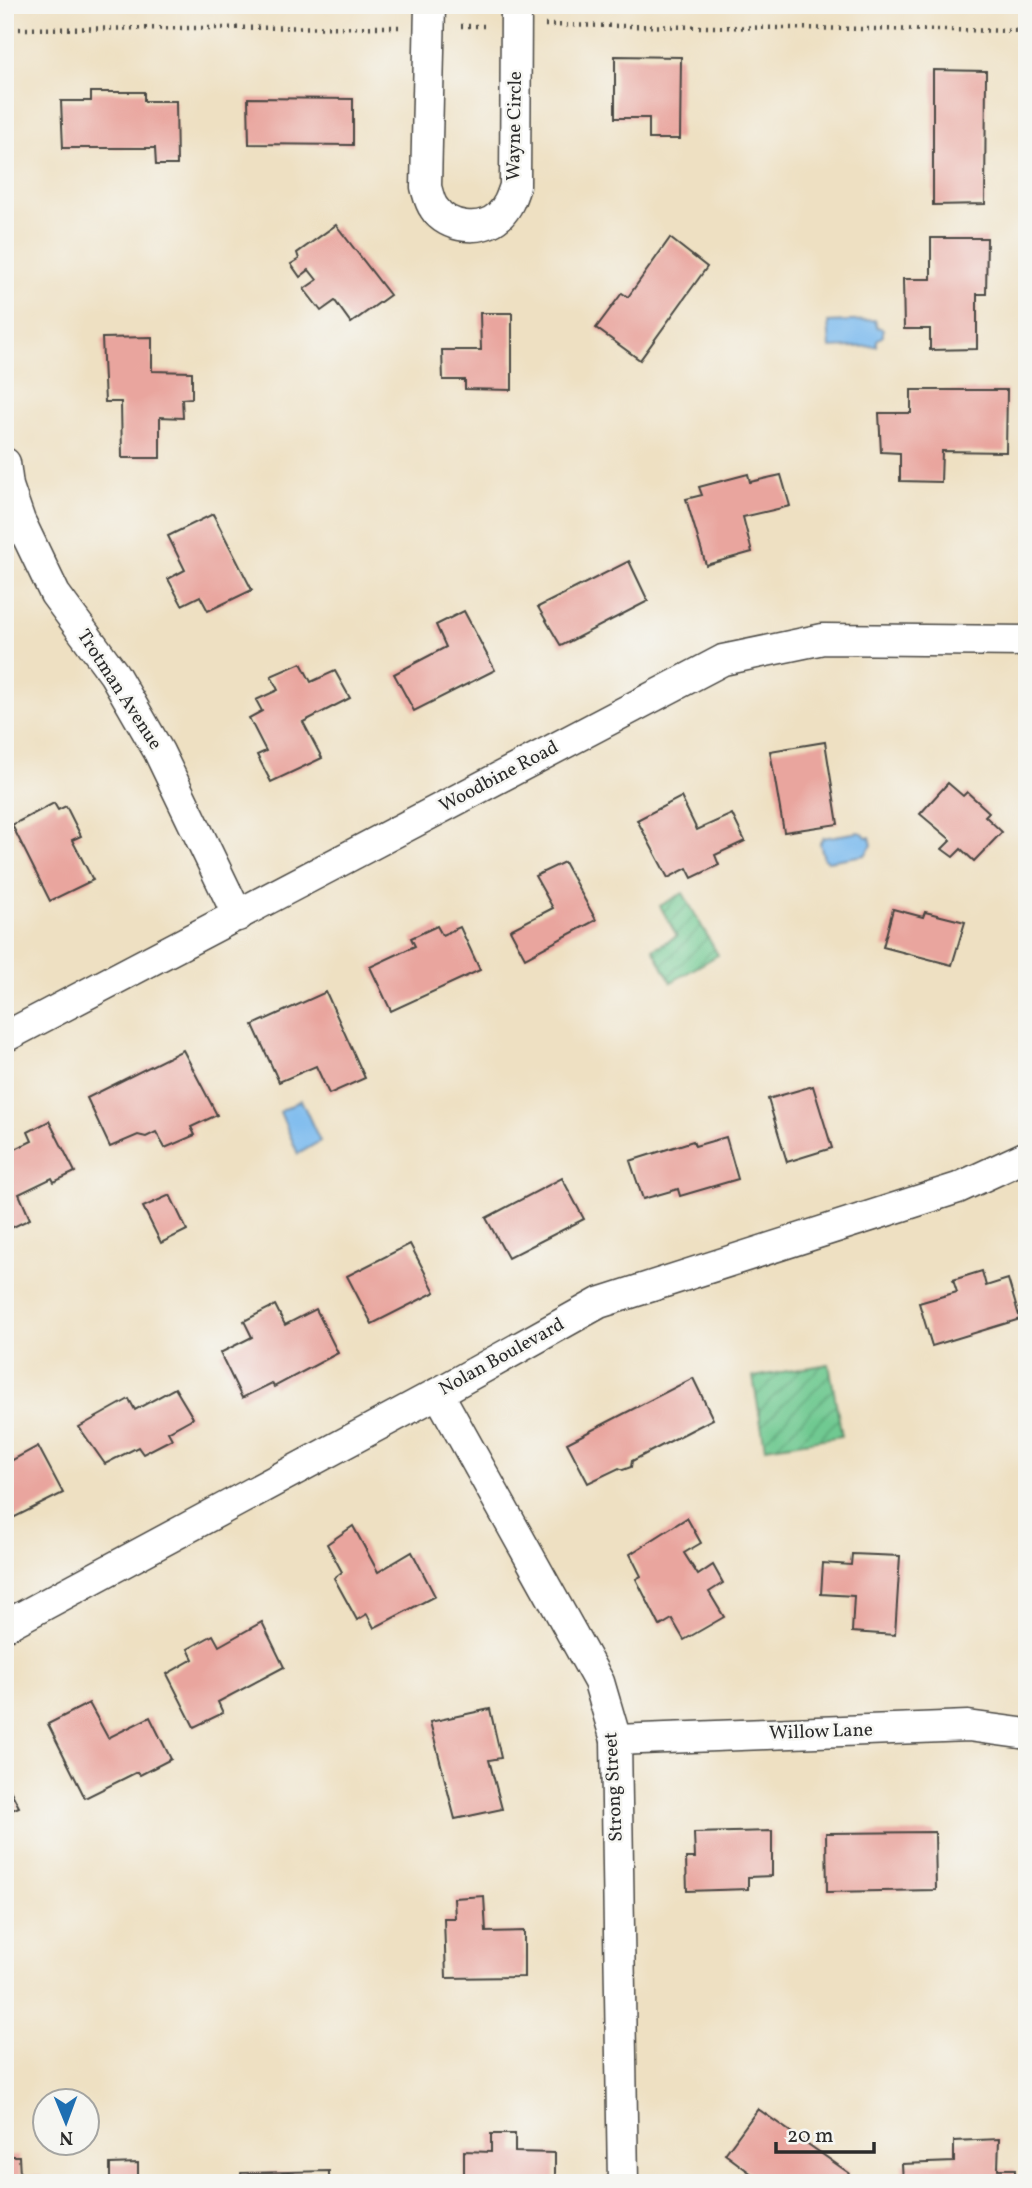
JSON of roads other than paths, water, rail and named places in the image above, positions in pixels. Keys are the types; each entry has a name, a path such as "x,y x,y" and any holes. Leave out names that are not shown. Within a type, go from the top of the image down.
{"street":[{"name":"Wayne Circle","path":"430,16 426,187 434,209 450,223 474,227 497,218 508,206 515,186 517,15"},
{"name":"Trotman Avenue","path":"5,463 8,486 20,522 55,594 114,674 159,752 238,916"},
{"name":"Woodbine Road","path":"5,1037 723,660 823,639 1027,641"},
{"name":"Nolan Boulevard","path":"5,1626 438,1393 598,1303 958,1188 1027,1156"},
{"name":"Strong Street","path":"438,1393 599,1682 616,1740 623,2183"},
{"name":"Willow Lane","path":"616,1740 968,1726 1027,1734"}],"water":[{"path":"875,320 877,327 883,329 883,336 877,340 877,346 830,348 828,322"},
{"path":"859,832 870,837 872,845 865,855 828,861 824,859 820,843 823,838"},
{"path":"301,1100 320,1141 298,1154 280,1112"}]}
